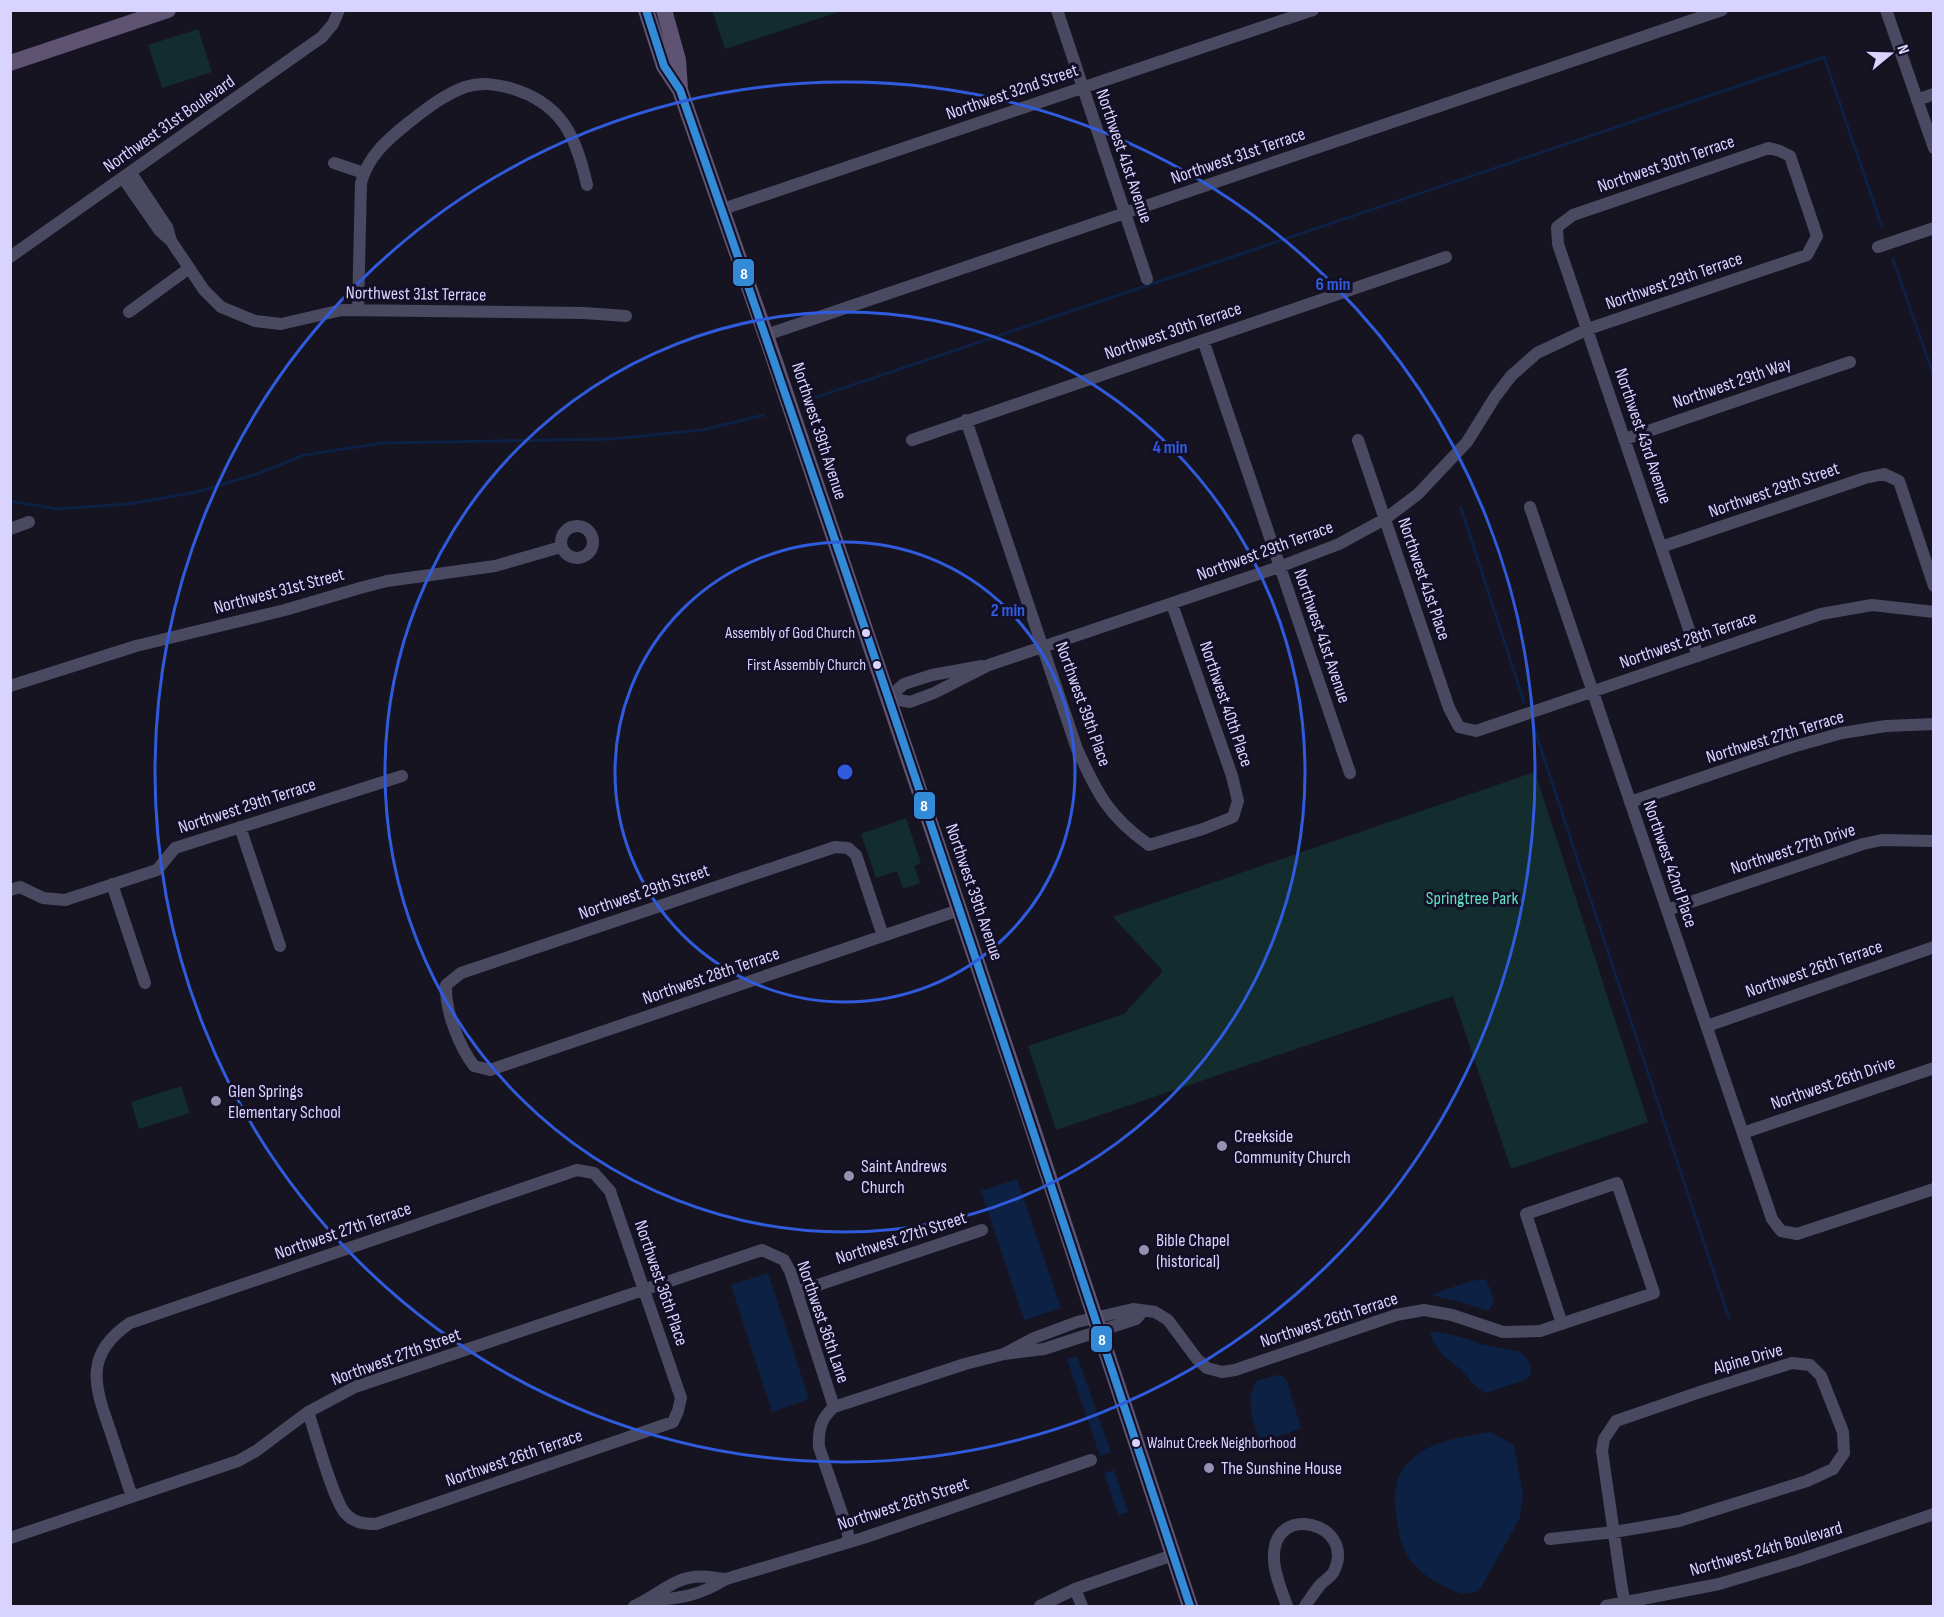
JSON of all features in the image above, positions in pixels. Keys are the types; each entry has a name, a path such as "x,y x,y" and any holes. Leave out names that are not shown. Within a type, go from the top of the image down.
{"main road":[{"path":"10,63 168,10"},
{"name":"Northwest 39th Avenue","path":"646,10 664,66 680,90 766,335 1190,1606"},
{"name":"Northwest 39th Avenue","path":"664,10 678,60 680,90"}],"street":[{"name":"Northwest 31st Boulevard","path":"10,257 322,37 333,24 339,10"},
{"name":"Northwest 41st Avenue","path":"1057,10 1147,279"},
{"name":"Northwest 32nd Street","path":"723,209 1313,10"},
{"name":"Northwest 31st Terrace","path":"766,335 1722,10"},
{"path":"1886,10 1934,148"},
{"path":"358,310 361,183 364,173 369,161 395,134 438,101 467,86 490,84 524,92 537,98 558,115 575,141 587,185"},
{"path":"1917,100 1934,94"},
{"name":"Northwest 30th Terrace","path":"1557,227 1573,215 1769,148 1790,156 1817,237"},
{"path":"334,163 364,173"},
{"name":"Northwest 31st Terrace","path":"127,176 160,231 171,241 204,290 221,307 255,321 281,324 342,310 584,313 626,316"},
{"name":"Northwest 43rd Avenue","path":"1557,227 1558,244 1698,657"},
{"path":"1878,247 1934,228"},
{"name":"Northwest 29th Terrace","path":"888,699 910,702 934,693 989,665 1172,604 1339,544 1385,519 1419,494 1467,442 1495,396 1511,376 1537,353 1588,330 1807,255 1817,237"},
{"name":"Northwest 30th Terrace","path":"912,440 1446,257"},
{"path":"129,312 188,269"},
{"name":"Northwest 41st Avenue","path":"1203,340 1350,773"},
{"name":"Northwest 29th Way","path":"1625,439 1850,362"},
{"name":"Northwest 39th Place","path":"966,420 1077,749 1095,788 1114,814 1130,831 1149,844"},
{"name":"Northwest 41st Place","path":"1358,440 1449,708 1459,727"},
{"name":"Northwest 29th Street","path":"1661,547 1865,478 1884,474 1899,481 1934,586"},
{"name":"Northwest 42nd Place","path":"1530,507 1772,1219 1781,1231 1797,1234 1934,1189"},
{"path":"10,529 29,522"},
{"name":"Northwest 31st Street","path":"10,686 136,646 285,610 387,581 495,566 561,547"},
{"name":"Northwest 40th Place","path":"1149,844 1203,829 1233,817 1238,801 1232,776 1172,604"},
{"name":"Northwest 28th Terrace","path":"1459,727 1476,731 1821,614 1872,605 1934,612"},
{"name":"Northwest 29th Terrace","path":"888,699 910,681 972,666 989,665"},
{"name":"Northwest 27th Terrace","path":"1630,802 1792,747 1842,733 1886,726 1934,724"},
{"name":"Northwest 29th Terrace","path":"10,890 20,888 43,898 65,900 157,870 175,848 402,776"},
{"path":"240,827 280,946"},
{"name":"Northwest 27th Drive","path":"1667,910 1863,844 1882,840 1934,841"},
{"name":"Northwest 29th Street","path":"474,1066 463,1052 446,998 446,986 461,973 835,847 848,848 856,855 883,936"},
{"path":"112,884 145,983"},
{"name":"Northwest 28th Terrace","path":"474,1066 490,1070 959,910"},
{"name":"Northwest 26th Terrace","path":"1707,1026 1934,948"},
{"name":"Northwest 26th Drive","path":"1743,1133 1934,1068"},
{"name":"Northwest 27th Terrace","path":"132,1497 97,1389 97,1368 102,1351 109,1340 130,1323 577,1170 594,1173"},
{"name":"Northwest 36th Place","path":"594,1173 610,1191 681,1398 678,1411"},
{"name":"Northwest 26th Terrace","path":"834,1407 965,1364 1004,1354 1034,1338 1077,1322 1097,1325 1133,1309 1155,1312 1168,1320 1197,1359 1207,1368 1222,1372 1235,1370 1396,1315 1424,1310 1503,1332 1540,1331 1562,1324 1654,1293 1617,1183 1526,1214 1562,1324"},
{"name":"Northwest 27th Street","path":"797,1292 982,1230"},
{"name":"Northwest 27th Street","path":"10,1538 238,1461 256,1451 308,1412 355,1387 751,1252 762,1250 772,1253"},
{"name":"Northwest 36th Lane","path":"772,1253 784,1260 797,1292 834,1407 825,1414 820,1425 819,1447 847,1528 849,1542"},
{"name":"Alpine Drive","path":"1614,1532 1679,1521 1807,1481 1833,1469 1844,1453 1844,1432 1821,1376 1810,1365 1792,1363 1616,1421 1604,1439 1602,1451 1623,1605"},
{"name":"Northwest 26th Terrace","path":"308,1412 340,1507 353,1520 364,1524 376,1524 673,1422 678,1411"},
{"name":"Northwest 26th Street","path":"634,1606 648,1601 691,1596 710,1589 726,1579 849,1542 1091,1460"},
{"name":"Northwest 24th Boulevard","path":"1623,1605 1719,1584 1791,1563 1934,1514"},
{"path":"1287,1606 1277,1576 1274,1548 1278,1536 1289,1527 1309,1522 1324,1530 1334,1540 1337,1557 1334,1573 1322,1583 1305,1606"},
{"path":"1550,1539 1614,1532"},
{"path":"1040,1606 1074,1589 1173,1555"},
{"name":"Northwest 26th Street","path":"648,1601 675,1583 691,1577 726,1579"},
{"path":"1074,1589 1082,1606"}],"green space":[{"path":"712,10 842,10 842,11 725,49"},
{"path":"198,29 212,72 162,88 148,45"},
{"name":"Springtree Park","path":"1535,772 1648,1122 1511,1169 1453,996 1056,1130 1028,1046 1124,1014 1163,971 1113,917"},
{"path":"906,818 921,863 914,866 920,883 903,889 897,871 876,878 861,834"},
{"path":"181,1086 190,1113 139,1129 131,1102"}],"water":[{"path":"1017,1179 1061,1308 1024,1320 981,1191"},
{"path":"768,1273 809,1399 772,1412 731,1285"},
{"path":"1486,1279 1494,1303 1488,1311 1430,1295 1471,1281"},
{"path":"1439,1332 1480,1344 1521,1352 1530,1363 1531,1375 1522,1381 1485,1393 1475,1386 1437,1347 1430,1333"},
{"path":"1077,1356 1111,1452 1100,1456 1067,1359"},
{"path":"1276,1375 1282,1376 1287,1381 1301,1428 1280,1436 1259,1438 1252,1418 1250,1396 1256,1381"},
{"path":"1491,1432 1514,1445 1523,1495 1520,1518 1479,1591 1461,1593 1429,1578 1406,1553 1398,1528 1395,1506 1396,1485 1405,1466 1428,1448 1448,1440"},
{"path":"1114,1470 1128,1512 1118,1515 1104,1473"}],"waterway":[{"path":"811,399 1824,57 1882,227"},
{"path":"1893,259 1934,377"},
{"path":"10,501 57,509 128,504 197,492 257,474 304,455 383,443 611,439 702,430 764,415"},
{"path":"1461,508 1524,702"},
{"path":"1533,725 1729,1318"}],"transit line":[{"name":"8","path":"646,10 664,66 680,90 875,657 1190,1606"}],"place":[{"name":"Assembly of God Church","path":"866,633"},
{"name":"First Assembly Church","path":"877,665"},
{"name":"Glen Springs Elementary School","path":"216,1101"},
{"name":"Creekside Community Church","path":"1222,1146"},
{"name":"Saint Andrews Church","path":"849,1176"},
{"name":"Bible Chapel (historical)","path":"1144,1250"},
{"name":"Walnut Creek Neighborhood","path":"1136,1443"},
{"name":"The Sunshine House","path":"1209,1468"}]}
